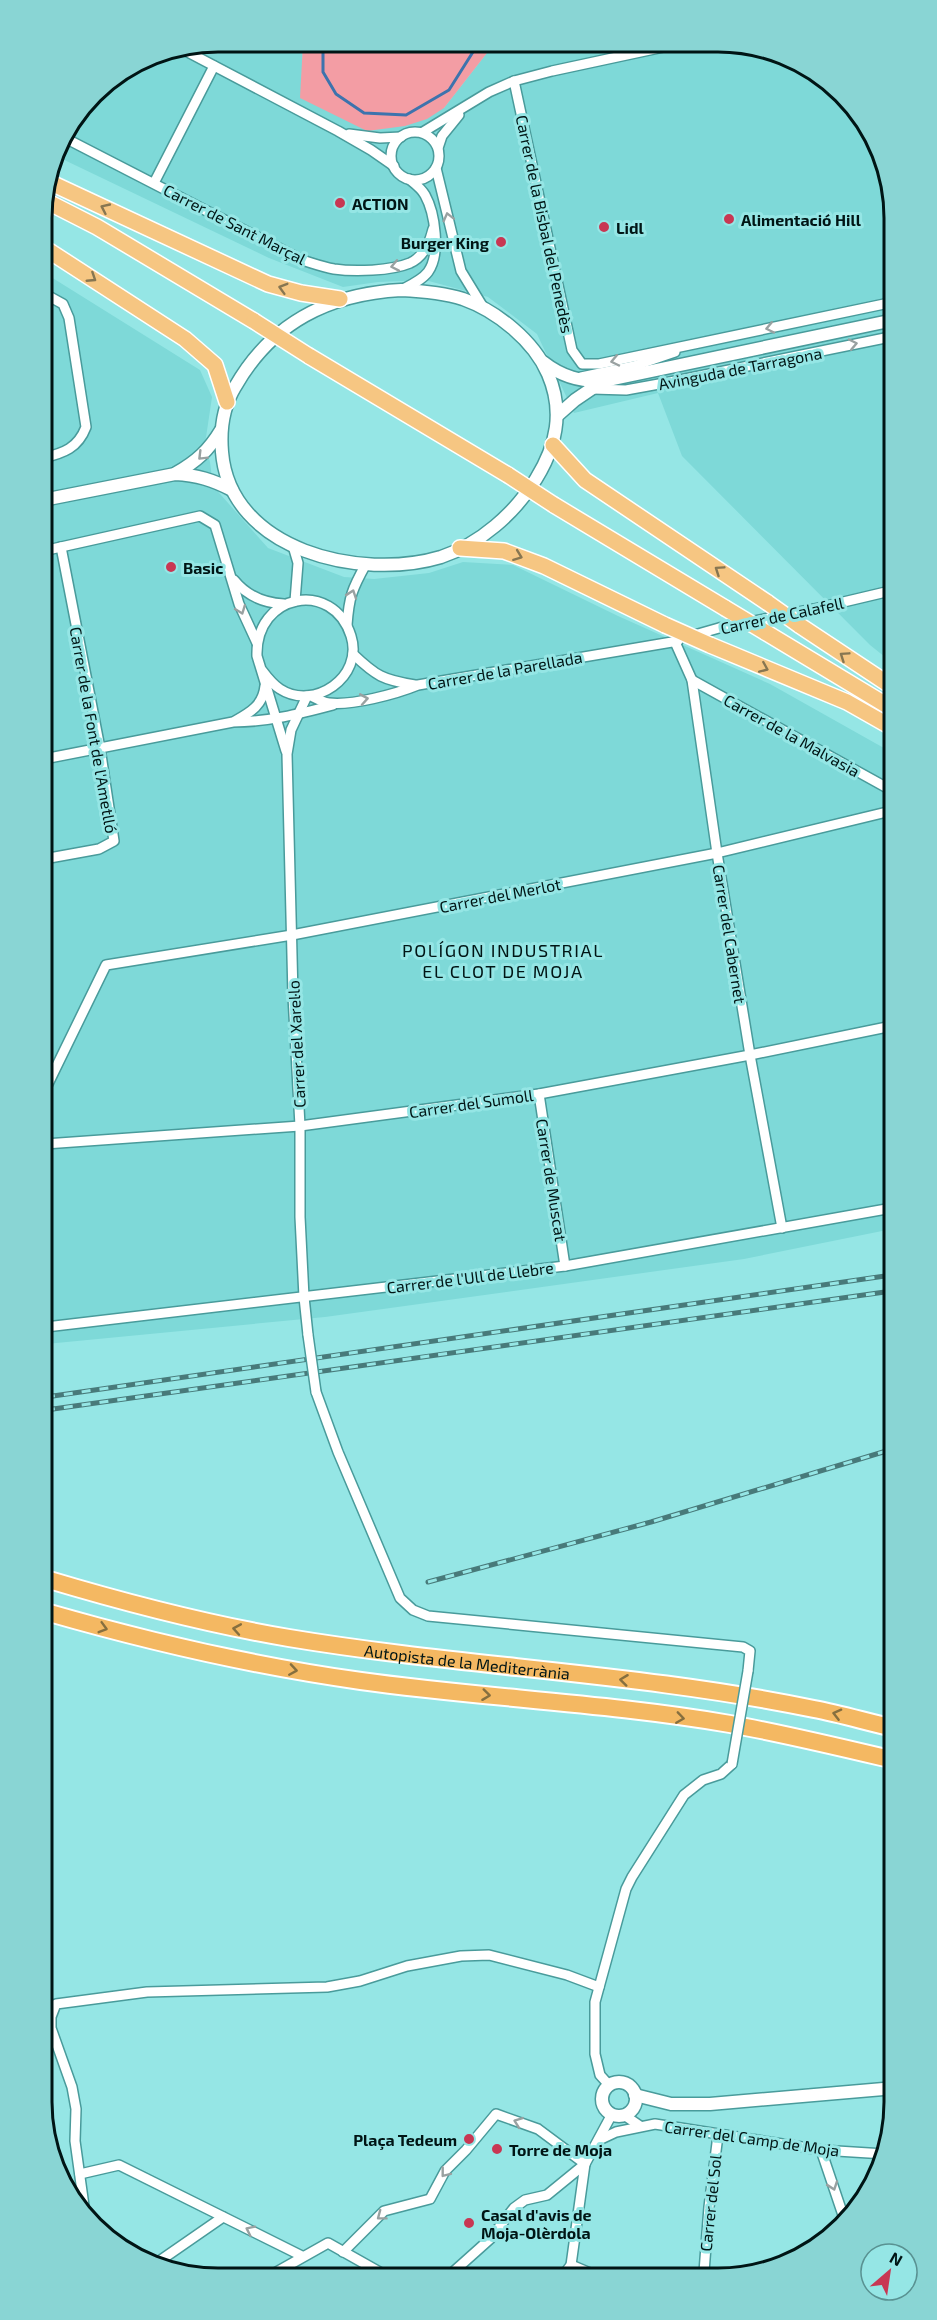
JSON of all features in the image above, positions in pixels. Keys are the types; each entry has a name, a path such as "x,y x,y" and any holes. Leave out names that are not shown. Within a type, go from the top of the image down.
{"highway":[{"path":"56,185 268,284 301,293 340,299"},
{"path":"53,205 97,227 254,321 884,704"},
{"path":"53,254 192,345 215,365 226,402"},
{"path":"553,446 585,480 884,681"},
{"path":"460,548 504,551 534,562 665,626 847,702 884,723"},
{"name":"Autopista de la Mediterrània","path":"52,1582 180,1616 289,1638 399,1654 704,1690 815,1709 884,1726"},
{"name":"Autopista de la Mediterrània","path":"52,1614 178,1647 281,1668 361,1681 729,1724 884,1758"}],"street":[{"path":"394,166 391,157 392,148 404,134 423,132 489,92 514,81 552,70 638,52"},
{"path":"193,55 372,150 420,188 426,198 436,244 433,263 428,273 401,290"},
{"path":"154,183 214,66"},
{"name":"Carrer de la Bisbal del Penedès","path":"514,81 572,350 582,364"},
{"path":"408,178 418,180 427,177 436,168 439,162 438,148 442,136 466,106"},
{"path":"338,131 358,136 401,137"},
{"path":"423,132 432,137 438,148"},
{"name":"Carrer de Sant Marçal","path":"72,142 302,260 334,269 366,270 411,262 430,242 433,229"},
{"path":"436,168 461,271 484,309"},
{"path":"401,290 455,297 484,309 526,341 543,362 554,390 558,415 553,446 528,492 513,509 481,537 442,556 423,561 396,565 366,564 340,560 293,546 257,523 240,504 232,490 223,462 222,429 226,402 246,370 276,336 297,319 340,299 361,294 401,290"},
{"path":"53,298 63,304 69,318 86,414 86,427 82,438 72,448 63,454 53,456"},
{"name":"Avinguda de Tarragona","path":"582,364 599,364 884,304"},
{"name":"Avinguda de Tarragona","path":"543,362 555,371 572,378 588,382 604,381 884,322"},
{"name":"Avinguda de Tarragona","path":"589,389 626,390 884,338"},
{"name":"Avinguda de Tarragona","path":"572,378 660,359 688,345"},
{"name":"Avinguda de Tarragona","path":"558,415 589,389 604,381"},
{"path":"175,474 195,463 210,448 222,429"},
{"path":"53,498 175,474 196,475 232,490"},
{"path":"53,549 200,516 215,525 239,604 257,643"},
{"path":"293,546 298,563 295,601"},
{"name":"Carrer de la Font de l'Ametlló","path":"53,857 99,849 114,841 100,748 61,547"},
{"path":"347,625 348,602 366,564"},
{"path":"230,576 242,589 257,599 271,604 310,600 325,605 338,613 347,625 352,639 353,654 349,669 327,692 296,696 281,690 261,669"},
{"name":"Carrer de Calafell","path":"675,642 719,628 884,592"},
{"path":"285,604 266,620 260,631 257,656 286,754"},
{"name":"Carrer de la Parellada","path":"53,757 233,722 277,719 338,704 394,694 418,685 675,642"},
{"name":"Carrer del Cabernet","path":"675,642 692,680 750,1055 782,1228"},
{"path":"353,654 371,671 389,681 418,685"},
{"name":"Carrer de la Malvasia","path":"692,680 884,786"},
{"name":"Carrer de la Parellada","path":"233,722 255,708 261,701 266,682"},
{"path":"286,754 291,730 309,696"},
{"name":"Carrer de la Parellada","path":"309,696 325,703 338,704"},
{"name":"Carrer del Xarel·lo","path":"286,754 304,1297 308,1335 316,1392 338,1452 400,1598 412,1610 428,1616 742,1647 750,1651 732,1764 721,1774 703,1780 684,1795 632,1877 623,1900 599,1987"},
{"name":"Carrer del Merlot","path":"53,1075 106,965 292,935 717,853 884,813"},
{"name":"Carrer del Sumoll","path":"53,1143 300,1126 539,1094 884,1027"},
{"name":"Carrer de Muscat","path":"539,1094 566,1266"},
{"name":"Carrer de l'Ull de Llebre","path":"52,1326 566,1266 884,1209"},
{"path":"52,2014 56,2004 147,1992 327,1987 360,1981 407,1966 461,1956 489,1955 567,1975 599,1987 595,2001 595,2054 600,2075 609,2085"},
{"path":"52,2031 72,2087 76,2109 75,2141 83,2196"},
{"path":"458,2268 490,2239 514,2208 525,2200 547,2195 585,2164 618,2115 632,2109 635,2095 633,2090 620,2082 609,2085 602,2098 605,2108 618,2115"},
{"path":"635,2095 671,2104 710,2104 884,2089"},
{"path":"343,2252 384,2211 430,2199 446,2171 496,2114 537,2129 585,2164"},
{"name":"Carrer del Camp de Moja","path":"618,2115 640,2127 655,2124 821,2150 876,2153"},
{"path":"599,2140 616,2132 640,2127"},
{"name":"Carrer del Sol","path":"704,2268 706,2228 718,2135"},
{"path":"821,2150 842,2212"},
{"path":"568,2268 585,2164"},
{"path":"80,2174 119,2165 302,2256"},
{"path":"163,2258 223,2217"},
{"path":"283,2268 328,2243 372,2268"}],"shaded area":[{"path":"487,52 718,52 761,58 801,75 836,101 850,118 872,155 883,197 884,656 870,645 682,456 658,393 574,413 537,334 488,297 425,280 378,282 343,287 269,258 63,160 75,136 94,109 126,81 155,65 176,58 208,53 303,53 301,98 444,108"},
{"path":"487,52 444,108 427,119 405,126 367,131 300,98 302,53"},
{"path":"53,278 200,370 212,397 205,444 213,486 268,548 344,577 374,579 429,573 463,562 513,565 618,616 770,684 884,748 884,1231 744,1259 325,1317 52,1343"}],"waterway":[{"path":"323,53 323,72 336,94 364,113 406,115 449,90 473,52"}],"railway":[{"path":"52,1396 884,1276"},
{"path":"52,1409 884,1292"},
{"path":"428,1582 651,1522 884,1452"}],"place":[{"name":"ACTION","path":"340,203"},
{"name":"Alimentació Hill","path":"729,219"},
{"name":"Lidl","path":"604,227"},
{"name":"Burger King","path":"501,242"},
{"name":"Basic","path":"171,567"},
{"name":"Plaça Tedeum","path":"469,2139"},
{"name":"Torre de Moja","path":"497,2149"},
{"name":"Casal d'avis de Moja-Olèrdola","path":"469,2223"}],"district":[{"name":"POLÍGON INDUSTRIAL EL CLOT DE MOJA","path":"503,960"}]}
